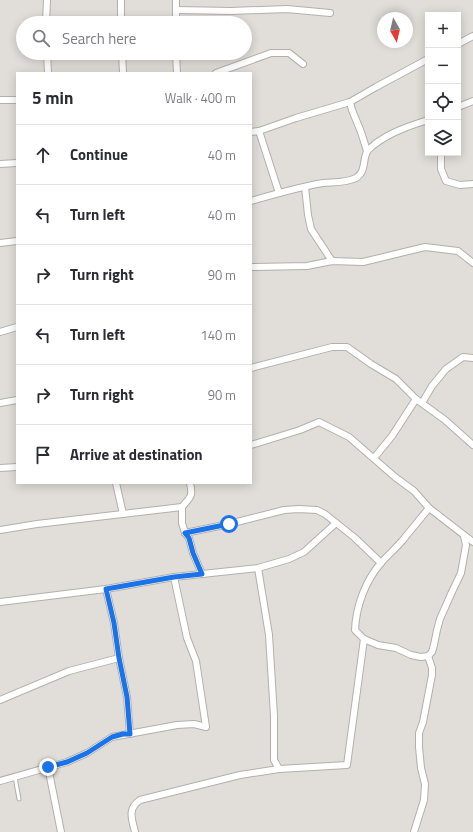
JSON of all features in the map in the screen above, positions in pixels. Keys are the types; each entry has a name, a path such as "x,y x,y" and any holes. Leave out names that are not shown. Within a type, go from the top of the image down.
{"street":[{"path":"46,16 47,0"},
{"path":"121,0 121,16"},
{"path":"176,0 176,16"},
{"path":"176,10 231,11 287,9 330,13"},
{"path":"461,42 473,36"},
{"path":"252,60 271,53 289,53 303,64"},
{"path":"47,60 48,72"},
{"path":"122,60 123,72"},
{"path":"176,60 177,72"},
{"path":"219,72 252,60"},
{"path":"252,132 350,102 425,61"},
{"path":"0,100 16,100"},
{"path":"461,107 473,101"},
{"path":"350,102 368,151"},
{"path":"252,201 305,187 323,183 345,181 357,177 363,170 368,151 383,138 405,127 425,121"},
{"path":"258,131 279,193"},
{"path":"441,156 442,169 446,181 460,185 473,184"},
{"path":"0,164 16,163"},
{"path":"305,187 311,229 332,261"},
{"path":"0,243 16,241"},
{"path":"252,267 307,266 332,261 363,262 425,247 458,251 473,263"},
{"path":"0,332 16,327"},
{"path":"252,368 332,347 347,347 396,379 416,399 445,420 473,445"},
{"path":"422,403 432,386 446,369 463,357 473,358"},
{"path":"374,458 392,436 416,399"},
{"path":"0,403 16,400"},
{"path":"252,445 300,430 319,422 349,437 414,491 429,508 473,542"},
{"path":"0,468 16,467"},
{"path":"116,484 122,514"},
{"path":"190,484 192,493 190,498 182,507 182,523 202,574"},
{"path":"0,530 37,524 182,507"},
{"path":"429,508 381,563 367,582 356,618 355,630 364,639 421,657 428,656 432,652 440,619 450,594 461,573 466,545 464,536"},
{"path":"185,533 284,510 317,510 325,514 355,538 381,563"},
{"path":"0,602 106,589 174,577 258,568 289,559 304,552 336,523"},
{"path":"258,568 269,635 274,716 274,760 279,769"},
{"path":"0,780 67,762 87,753 112,737 123,734 177,725 194,724 206,727 196,661 187,638 174,577"},
{"path":"106,589 114,623 127,697 130,734"},
{"path":"135,832 131,815 135,804 140,800 240,775 279,769 347,765 364,639"},
{"path":"414,832 424,800 425,784 421,768 419,747 420,733 432,675 432,668 428,656"},
{"path":"0,700 69,671 119,658"},
{"path":"48,767 61,832"}],"lane":[{"path":"15,777 19,799"}],"route":[{"path":"48,767 67,762 87,753 112,737 130,734 127,697 114,623 106,589 174,577 202,574 193,553 189,538 185,533 229,524"}]}
